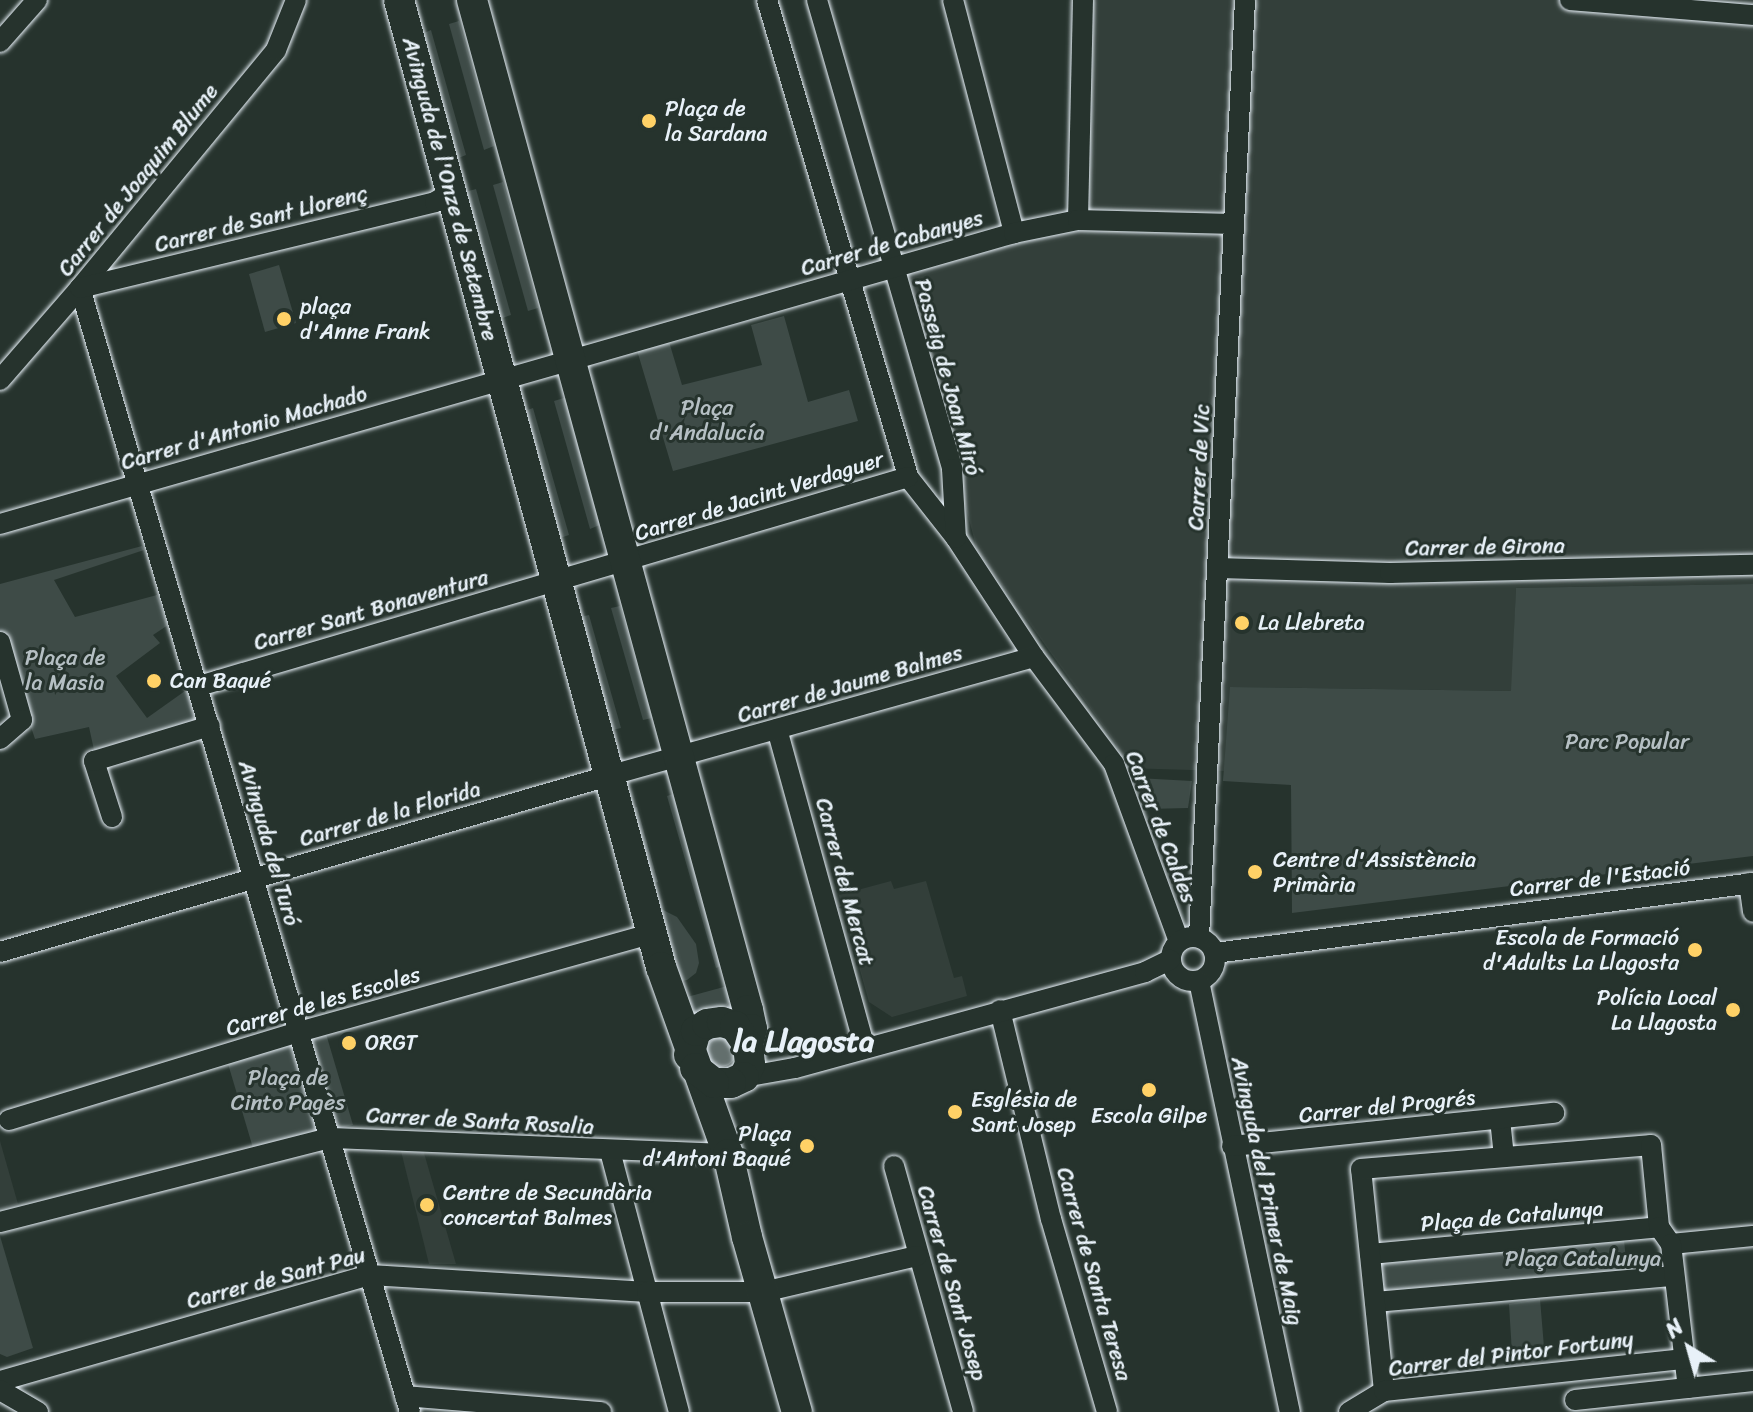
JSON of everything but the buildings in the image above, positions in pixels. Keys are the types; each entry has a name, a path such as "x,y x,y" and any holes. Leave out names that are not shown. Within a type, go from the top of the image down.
{"main road":[{"name":"Avinguda de l'Onze de Setembre","path":"399,0 608,776 692,1061 727,1150"},
{"path":"472,0 752,1029 748,1045 750,1065 738,1080 714,1083 692,1061 696,1031 707,1024 722,1022 735,1026 748,1045"},
{"name":"Avinguda de l'Onze de Setembre","path":"738,1080 723,1125 727,1150 797,1412"}],"street":[{"path":"0,42 37,0"},
{"name":"Carrer de Joaquim Blume","path":"0,380 280,45 296,0"},
{"name":"Passeig de Joan Miró","path":"767,0 908,477 956,538 1034,657"},
{"name":"Passeig de Joan Miró","path":"817,0 952,469 956,538"},
{"path":"953,0 1014,233"},
{"path":"1078,220 1083,0"},
{"name":"Carrer de Vic","path":"1183,946 1218,568 1245,0"},
{"path":"1570,0 1753,15"},
{"name":"Carrer de Sant Llorenç","path":"80,288 435,202 451,192"},
{"name":"Carrer de Cabanyes","path":"569,359 1014,233 1078,220 1234,224"},
{"name":"Avinguda del Turó","path":"80,288 408,1404"},
{"path":"501,379 569,359"},
{"name":"Carrer d'Antonio Machado","path":"0,524 501,379"},
{"name":"Carrer de Jacint Verdaguer","path":"624,562 908,477"},
{"path":"557,581 624,562"},
{"name":"Carrer de Girona","path":"1218,568 1390,573 1753,565"},
{"name":"Carrer Sant Bonaventura","path":"199,686 557,581"},
{"path":"0,642 22,720 0,739"},
{"name":"Carrer de Jaume Balmes","path":"678,758 1034,657"},
{"name":"Carrer de Caldes","path":"1034,657 1114,764 1183,946"},
{"path":"112,817 94,761 210,726"},
{"name":"Carrer del Mercat","path":"777,729 865,1048"},
{"path":"608,776 678,758"},
{"name":"Carrer de la Florida","path":"0,952 608,776"},
{"path":"1751,883 1753,912"},
{"name":"Carrer de l'Estació","path":"1215,953 1751,883"},
{"name":"Carrer de les Escoles","path":"9,1120 299,1032 653,933"},
{"path":"738,1080 1145,972 1183,946 1210,944 1215,953 1212,970 1199,981 1180,977 1183,946"},
{"name":"Avinguda del Primer de Maig","path":"1199,981 1290,1412"},
{"name":"Carrer de Santa Teresa","path":"1000,1010 1051,1219 1107,1412"},
{"name":"Carrer del Progrés","path":"1232,1146 1554,1113"},
{"name":"Carrer del Progrés","path":"1500,1119 1504,1157"},
{"name":"Carrer de Santa Rosalia","path":"0,1222 330,1138 610,1151 727,1150"},
{"path":"1384,1391 1361,1169 1651,1145 1659,1227 1671,1244 1688,1388"},
{"path":"610,1151 679,1412"},
{"name":"Carrer de Sant Josep","path":"894,1166 963,1412"},
{"name":"Plaça de Catalunya","path":"1370,1254 1659,1227"},
{"path":"1671,1244 1753,1236"},
{"name":"Carrer de Sant Pau","path":"0,1381 370,1275 647,1292 763,1292 917,1256"},
{"path":"1375,1302 1674,1276"},
{"name":"Carrer del Pintor Fortuny","path":"1349,1412 1384,1391 1684,1359"},
{"path":"1571,1370 1576,1406 1753,1381"},
{"path":"0,1390 38,1412"},
{"path":"408,1404 601,1412"}],"shaded area":[{"path":"1083,0 1753,0 1753,584 1516,588 1512,691 1231,687 1225,771 1124,768 1116,744 977,550 905,274 1074,228"},
{"path":"891,881 894,889 926,881 954,978 962,976 967,996 892,1017 869,1002 839,895"},
{"path":"721,1037 732,1041 736,1052 732,1063 721,1067 710,1063 706,1052 710,1041"},
{"path":"0,1141 18,1204 0,1209"},
{"name":"Centre de Secundària concertat Balmes","path":"422,1146 456,1264 429,1264 400,1147"}],"green space":[{"path":"459,21 494,146 484,150 449,24"},
{"path":"431,30 466,155 456,159 422,34"},
{"path":"503,182 538,308 528,311 493,185"},
{"path":"476,189 511,315 500,319 465,192"},
{"path":"279,265 296,323 265,332 249,274"},
{"name":"Plaça d'Andalucía","path":"784,316 808,402 849,390 858,421 673,471 636,347 667,335 682,385 762,365 751,325"},
{"path":"567,397 602,524 590,529 554,401"},
{"path":"533,408 569,535 557,539 522,412"},
{"name":"Plaça de la Masia","path":"142,546 144,550 54,580 75,617 157,595 168,625 153,635 160,643 116,676 147,718 192,686 201,722 94,750 89,727 35,739 0,634 0,584"},
{"name":"Parc Popular","path":"1753,584 1753,856 1292,913 1291,785 1223,781 1230,687 1511,691 1516,588"},
{"path":"620,606 652,718 643,720 611,608"},
{"path":"589,615 621,728 612,730 580,617"},
{"path":"1137,778 1192,781 1188,808 1148,809"},
{"path":"673,794 721,966 716,968 667,796"},
{"path":"637,807 658,882 651,884 630,809"},
{"path":"659,908 677,917 696,944 699,963 696,973 687,980 672,983"},
{"path":"731,985 731,999 727,1005 696,1014 688,1013 676,1000"},
{"name":"Plaça de Cinto Pagès","path":"324,1027 353,1125 253,1148 226,1057"},
{"name":"Plaça Catalunya","path":"1623,1230 1628,1280 1375,1302 1370,1254"},
{"path":"0,1236 33,1348 7,1357 0,1354"},
{"path":"1540,1299 1544,1347 1512,1354 1509,1304"}],"place":[{"name":"Plaça de la Sardana","path":"649,121"},
{"name":"plaça d'Anne Frank","path":"284,319"},
{"name":"La Llebreta","path":"1242,623"},
{"name":"Can Baqué","path":"154,681"},
{"name":"Centre d'Assistència Primària","path":"1255,872"},
{"name":"Escola de Formació d'Adults La Llagosta","path":"1695,950"},
{"name":"Polícia Local La Llagosta","path":"1733,1010"},
{"name":"ORGT","path":"349,1043"},
{"name":"Escola Gilpe","path":"1149,1090"},
{"name":"Església de Sant Josep","path":"955,1112"},
{"name":"Plaça d'Antoni Baqué","path":"807,1146"},
{"name":"Centre de Secundària concertat Balmes","path":"427,1205"}],"district":[{"name":"la Llagosta","path":"804,1041"}]}
